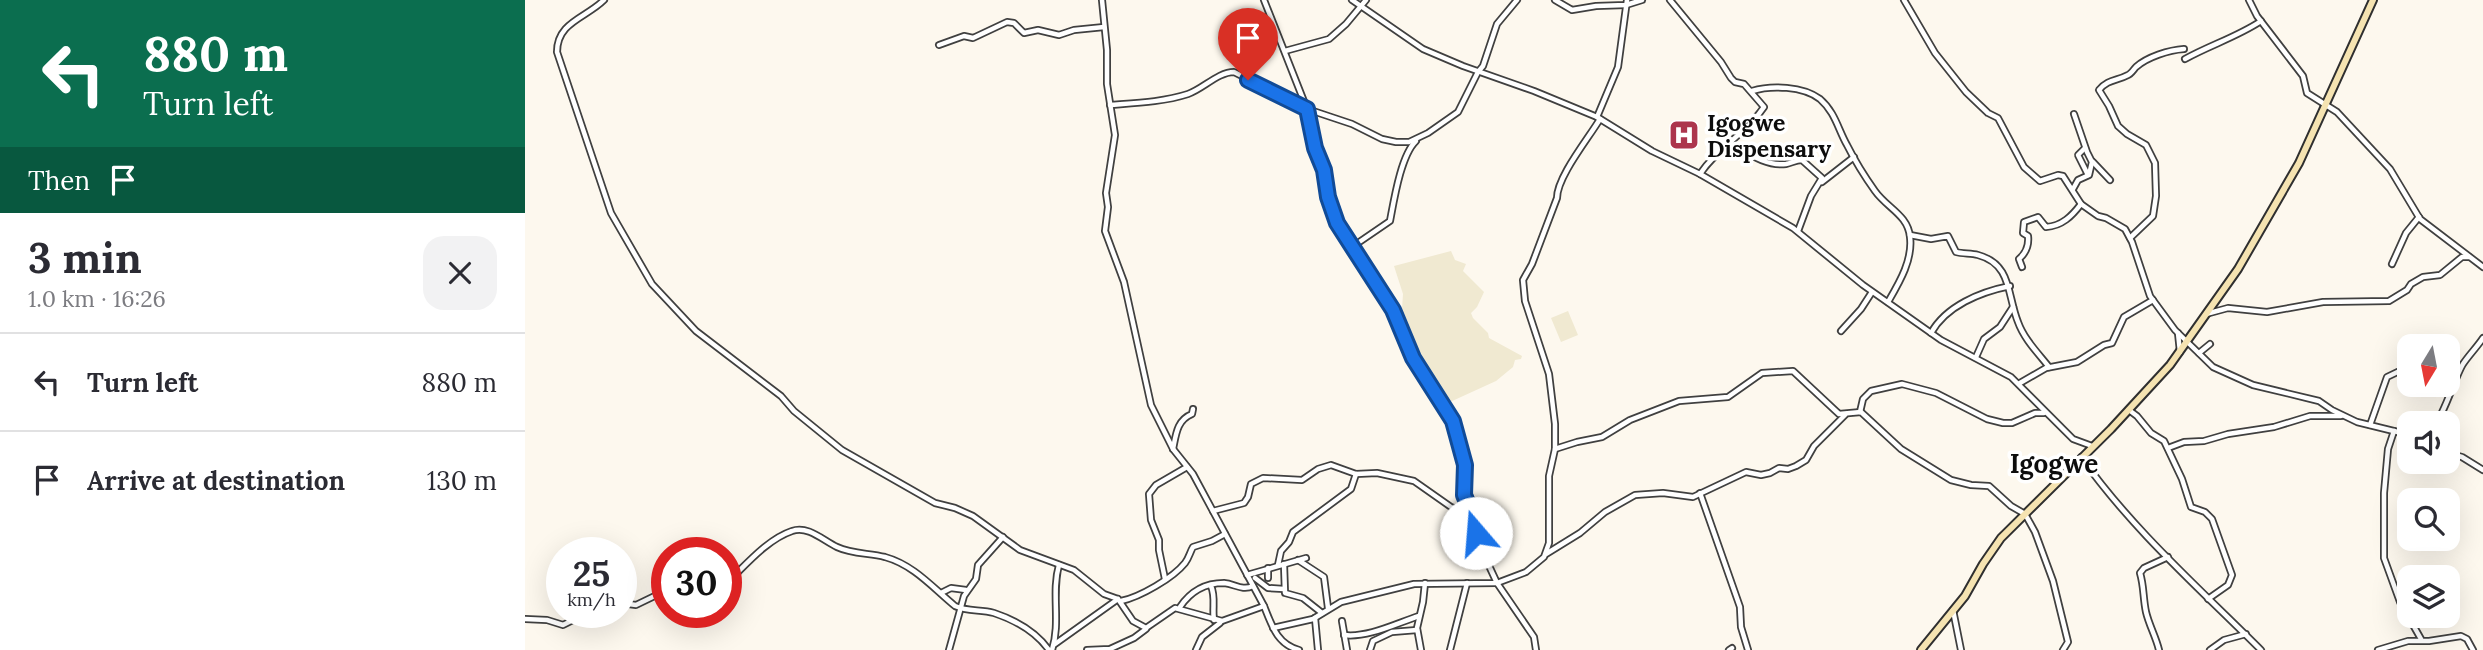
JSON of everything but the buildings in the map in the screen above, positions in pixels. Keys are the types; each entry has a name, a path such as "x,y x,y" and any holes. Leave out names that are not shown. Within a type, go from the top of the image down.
{"main road":[{"path":"1921,650 1965,596 1995,546 2129,410 2180,352 2245,258 2294,172 2373,0"}],"street":[{"path":"604,0 563,29 559,34 557,52 608,207 652,284 696,331 781,396 794,411 842,450 936,503 973,516 1020,550 1074,570 1104,594 1120,601 1133,621 1146,628"},
{"path":"1101,0 1115,135 1106,193 1106,236 1124,282 1152,408 1173,449 1213,511 1264,607 1272,628 1283,643 1297,650"},
{"path":"1264,0 1307,109 1315,148 1324,170 1330,205 1337,223 1393,310 1413,358 1453,421 1465,465 1464,495 1476,524 1478,542 1496,583 1536,642 1536,650"},
{"path":"1352,0 1423,48 1598,118 1652,151 1700,174 1798,231 1872,292 1948,345 2003,371 2019,383 2045,413 2073,439 2092,446"},
{"path":"1285,51 1329,39 1351,19 1366,0"},
{"path":"1352,247 1390,221 1394,193 1406,155 1417,139 1456,115 1483,66 1497,24 1517,0"},
{"path":"1555,0 1572,10 1642,0"},
{"path":"1670,0 1731,78 1752,91 1763,107 1755,119 1728,142 1700,174"},
{"path":"1904,0 1951,75 1986,112 1998,118 2026,169 2041,181 2063,176 2081,204 2098,216 2124,228 2153,300 2199,354 2213,366 2253,385 2318,401 2343,415 2397,432"},
{"path":"2249,0 2261,21 2301,73 2307,93 2344,119 2390,169 2419,217 2483,267"},
{"path":"1545,555 1549,543 1549,476 1555,449 1555,424 1549,374 1530,318 1524,280 1557,198 1557,191 1598,118 1618,67 1627,3"},
{"path":"2185,60 2261,21"},
{"path":"939,45 964,36 973,38 1007,22 1014,23 1024,33 1038,30 1059,35 1074,30 1104,27"},
{"path":"2130,238 2153,216 2156,193 2155,163 2146,145 2118,126 2109,106 2098,91 2108,82 2130,75 2147,60 2184,49"},
{"path":"1110,104 1185,95 1230,72 1307,109 1352,124 1390,141 1417,139"},
{"path":"1752,91 1774,87 1806,93 1819,99 1830,110 1854,157 1886,205 1905,219 1910,235 1904,273 1888,302"},
{"path":"2074,114 2092,161 2110,180"},
{"path":"1728,142 1756,158 1776,164 1802,160 1821,177 1822,182"},
{"path":"2085,148 2078,155 2088,176"},
{"path":"1798,231 1811,196 1822,182 1854,157"},
{"path":"2072,189 2076,182 2088,176 2092,161"},
{"path":"2022,267 2019,259 2027,249 2029,239 2023,232 2024,222 2038,217 2046,227 2053,226 2070,217 2081,204"},
{"path":"2392,264 2403,237 2419,217"},
{"path":"1910,235 1931,239 1949,237 1956,252 1979,255 1999,265 2010,286 2018,324 2025,332 2030,345 2049,367"},
{"path":"2205,314 2228,308 2267,312 2323,302 2389,301 2407,290 2411,284 2423,278 2440,275 2462,257 2470,257"},
{"path":"1931,333 1946,312 1994,290 2010,286"},
{"path":"1841,331 1872,292"},
{"path":"2019,383 2049,367 2077,362 2113,342 2124,317 2153,300"},
{"path":"1976,358 1983,339 2000,327 2013,307"},
{"path":"2178,332 2180,352"},
{"path":"2443,411 2463,365 2483,338"},
{"path":"2199,354 2210,344"},
{"path":"1555,449 1602,437 1630,420 1667,405 1687,400 1728,397 1765,373 1793,371 1836,412 1845,415 1860,412"},
{"path":"2370,425 2387,377 2397,372"},
{"path":"1860,412 1863,399 1871,391 1902,384 1936,393 1987,419 2003,423 2012,423 2035,413 2045,413"},
{"path":"1173,449 1177,430 1183,419 1192,414 1193,409"},
{"path":"2129,410 2151,433 2163,440 2182,479 2191,508 2211,516 2231,568 2229,583 2208,599"},
{"path":"1860,412 1896,446 1915,458 1951,480 1989,486 2011,506 2025,514 2039,540 2053,581 2068,642 2063,650"},
{"path":"1272,628 1315,618 1350,599 1425,583 1496,583 1526,572 1545,555 1580,533 1610,509 1635,495 1663,493 1690,497 1746,472 1761,475 1770,474 1779,468 1787,470 1806,460 1814,446 1845,415"},
{"path":"2168,448 2184,442 2276,427 2310,416 2343,415"},
{"path":"2394,431 2388,449 2384,493 2385,564 2400,602 2421,639"},
{"path":"2460,456 2483,470"},
{"path":"2081,457 2123,513 2261,650"},
{"path":"1213,511 1244,503 1251,484 1259,479 1302,480 1329,465 1356,474 1377,473 1414,481 1451,507 1471,514"},
{"path":"1165,579 1159,540 1151,520 1149,494 1156,485 1187,467"},
{"path":"1326,611 1303,598 1286,594 1281,551 1293,532 1351,489 1356,474"},
{"path":"1700,493 1739,607 1741,627 1748,650"},
{"path":"742,568 767,546 793,531 801,530 846,550 895,561 916,573 962,609 992,613 1016,621 1052,648"},
{"path":"1052,648 1120,601 1137,597 1165,579 1185,563 1193,547 1225,534"},
{"path":"949,650 963,599 977,579 977,568 1003,537"},
{"path":"2159,650 2147,614 2140,573 2147,566 2168,557"},
{"path":"1247,575 1256,575 1268,568 1306,558"},
{"path":"1297,560 1324,577 1326,611"},
{"path":"1052,648 1056,615 1055,577 1059,565"},
{"path":"1268,568 1268,578"},
{"path":"1256,575 1268,588 1284,589"},
{"path":"1087,650 1110,649 1134,638 1170,610 1180,607 1195,590 1225,583 1247,589 1252,586 1256,575"},
{"path":"1421,650 1417,629 1425,583"},
{"path":"1450,650 1467,583"},
{"path":"1211,586 1215,596 1212,607 1214,620"},
{"path":"941,593 951,587 958,591 967,590"},
{"path":"963,599 971,610"},
{"path":"1180,607 1222,621"},
{"path":"1196,650 1202,637 1222,621 1264,607"},
{"path":"1953,610 1961,650"},
{"path":"1344,635 1355,636 1371,632 1419,616"},
{"path":"1315,618 1318,650"},
{"path":"525,619 546,620"},
{"path":"1342,621 1347,650"},
{"path":"1370,650 1373,641 1386,634 1417,629"},
{"path":"2212,649 2224,640 2246,634"},
{"path":"2378,650 2408,640 2429,641 2463,636 2472,650"}],"shaded area":[{"path":"1451,251 1455,260 1466,264 1463,271 1484,292 1471,313 1473,318 1488,333 1489,338 1522,356 1496,381 1450,402 1441,398 1412,349 1402,309 1403,294 1394,266"},
{"path":"1568,311 1578,335 1561,342 1551,318"}],"place":[{"name":"Igogwe Dispensary","path":"1684,135"}],"district":[{"name":"Igogwe","path":"2054,463"}],"route":[{"path":"1248,80 1307,109 1315,148 1324,170 1330,205 1337,223 1393,310 1413,358 1453,421 1459,436 1465,465 1464,495 1476,524 1476,533"}]}
